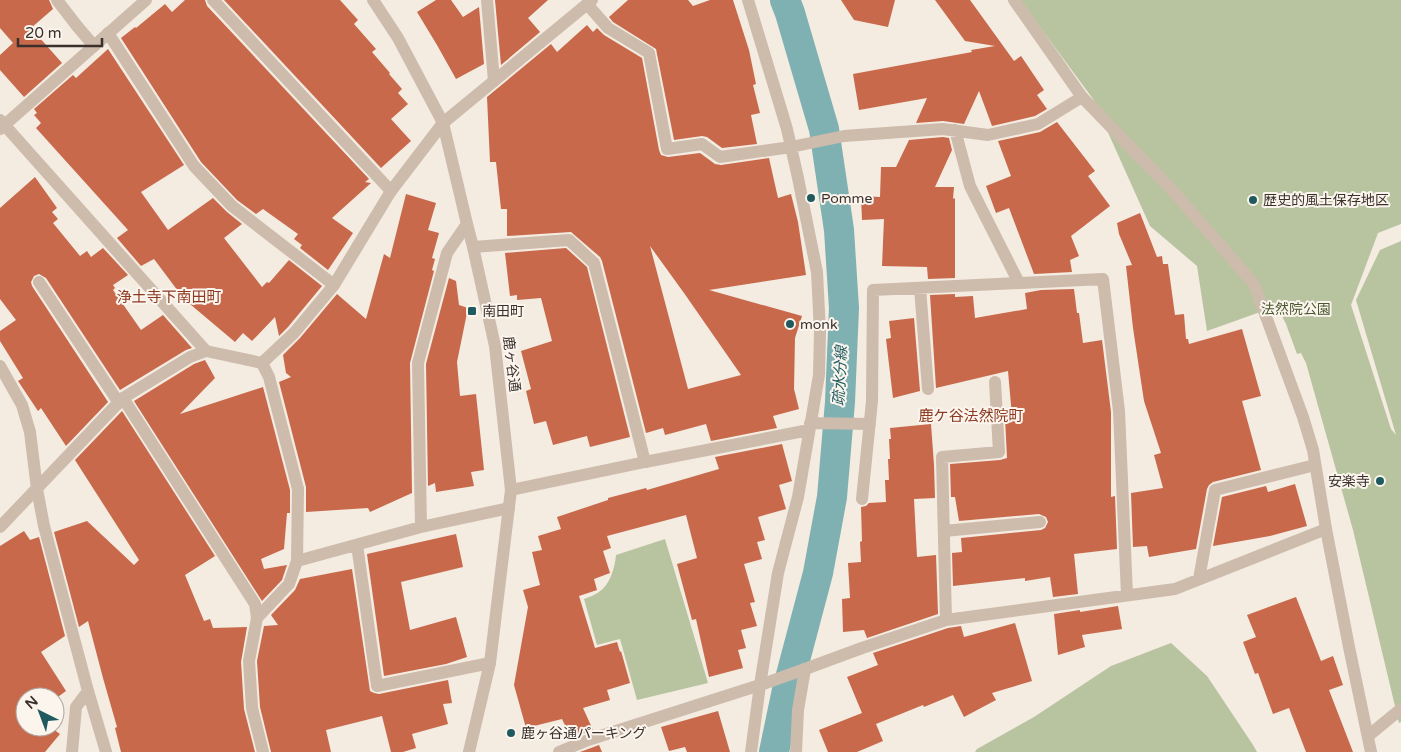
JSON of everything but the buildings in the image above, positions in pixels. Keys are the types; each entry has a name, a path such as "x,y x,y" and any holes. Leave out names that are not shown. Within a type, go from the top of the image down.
{"street":[{"path":"57,0 94,46"},
{"path":"146,0 2,124 206,351"},
{"path":"213,0 391,191"},
{"name":"鹿ヶ谷通","path":"373,0 398,38 443,123 495,346 511,490 490,663 469,752"},
{"path":"487,0 494,81"},
{"path":"748,0 787,129 797,146 817,272 820,332 819,375 813,425 798,497 778,573 751,752"},
{"path":"1014,0 1082,97 1173,191 1254,284 1303,417 1313,450 1326,529 1371,752"},
{"path":"262,362 294,333 334,284 391,191 443,123 590,2 608,28 649,53 667,148 702,144 720,157 837,138 943,129 988,135 1038,124 1082,97"},
{"path":"108,33 194,166 232,206 334,284"},
{"path":"955,130 970,186 1019,283"},
{"path":"420,527 418,363 447,253 467,224"},
{"path":"473,247 569,240 594,263 645,462"},
{"path":"862,499 865,424 872,401 873,290 1104,279 1119,411 1127,595"},
{"path":"40,282 255,604 257,618 249,660 252,708 263,752"},
{"path":"920,288 928,389"},
{"path":"0,527 121,401 190,357 206,351 262,362"},
{"path":"257,618 290,584 297,561 298,489 269,377 262,362"},
{"path":"0,366 22,405 28,423 36,489 44,526 106,752"},
{"path":"946,620 942,457 999,452 995,382"},
{"path":"511,490 813,425 865,424"},
{"path":"1199,579 1215,490 1315,465"},
{"path":"297,561 420,527 509,508"},
{"path":"944,531 1040,522"},
{"path":"558,752 588,740 779,679 862,648 946,620 1175,589 1326,529"},
{"path":"357,544 377,686 490,663"},
{"path":"796,752 801,670"},
{"path":"72,752 76,707 88,691"},
{"path":"1368,736 1401,709"}],"green space":[{"name":"法然院公園","path":"1020,0 1401,0 1401,224 1378,233 1351,305 1391,429 1396,435 1356,300 1380,250 1401,241 1401,722 1399,723 1353,530 1306,363 1301,353 1297,354 1277,306 1207,331 1197,266 1150,226 1093,99"},
{"path":"665,539 708,683 637,700 620,639 597,645 584,599 597,593 606,585 613,570 616,555"},
{"path":"1171,643 1207,676 1257,752 975,752 977,749 1034,717 1111,666"}],"waterway":[{"name":"疏水分線","path":"774,752 787,690 818,573 832,497 840,402 844,308 839,230 824,129 785,0"}],"place":[{"name":"Pomme","path":"811,198"},
{"name":"歴史的風土保存地区","path":"1253,200"},
{"name":"南田町","path":"472,311"},
{"name":"monk","path":"790,324"},
{"name":"安楽寺","path":"1380,481"},
{"name":"鹿ヶ谷通パーキング","path":"511,733"}],"district":[{"name":"浄土寺下南田町","path":"169,297"},
{"name":"鹿ケ谷法然院町","path":"971,416"}]}
